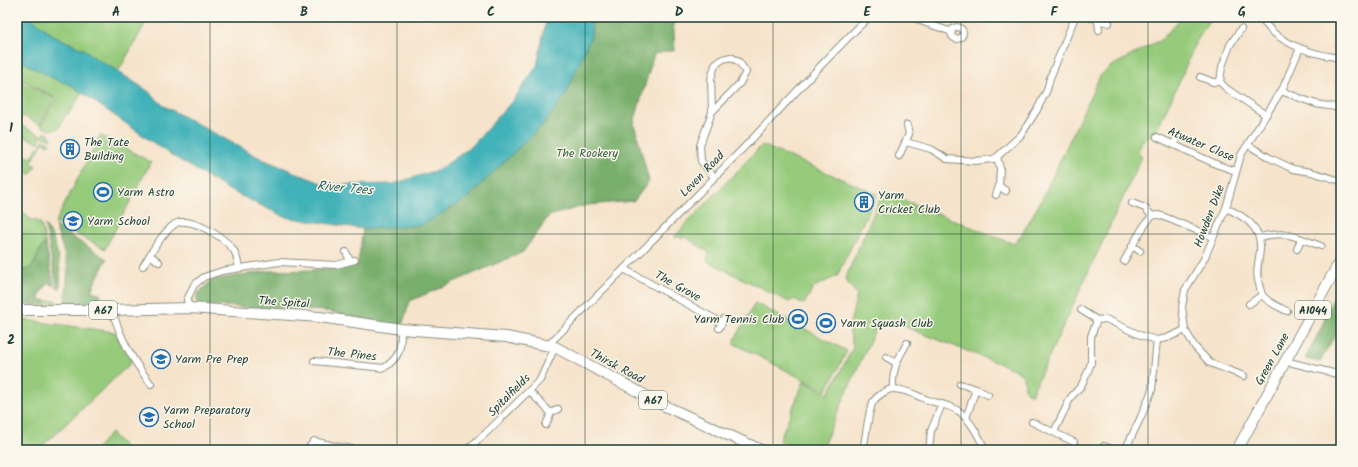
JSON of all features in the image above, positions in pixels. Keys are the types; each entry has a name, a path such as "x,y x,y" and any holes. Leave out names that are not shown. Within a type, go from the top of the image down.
{"main road":[{"name":"Green Lane","path":"1237,450 1341,259"},
{"name":"The Spital","path":"17,310 189,308 320,317 401,329 506,337 551,346"},
{"name":"Thirsk Road","path":"551,346 665,406 761,450"}],"street":[{"name":"Leven Road","path":"551,346 789,100 842,42 869,17"},
{"path":"914,17 923,22 952,32"},
{"path":"906,142 931,149 948,158 975,161 993,159 997,157 1021,135 1037,110 1047,90 1050,78 1075,17"},
{"path":"1088,17 1109,23"},
{"path":"1259,17 1275,33 1300,48 1324,56 1341,58"},
{"path":"1098,20 1099,30"},
{"path":"1220,82 1222,67 1230,45 1241,29"},
{"name":"Howden Dike","path":"1234,381 1241,375 1210,363 1195,347 1185,330 1182,307 1185,290 1204,259 1226,208 1241,155 1281,91 1300,48"},
{"path":"712,112 740,83 746,72 739,62 731,57 723,59 715,65 711,79 712,112 700,145 701,161 714,177"},
{"path":"1200,77 1213,82 1220,82 1227,89 1266,115"},
{"path":"1281,91 1316,104 1341,108"},
{"path":"899,156 909,134 907,125"},
{"path":"1174,145 1178,136"},
{"name":"Atwater Close","path":"1156,137 1218,165 1236,171"},
{"path":"1248,145 1293,169 1311,172 1341,181"},
{"path":"996,194 999,186 1000,168 997,157"},
{"path":"999,186 1006,191"},
{"path":"1132,203 1145,208 1152,216"},
{"path":"1226,208 1245,218 1254,227 1260,237 1257,270 1262,295 1272,303 1287,311"},
{"path":"1124,261 1152,216 1162,216 1213,237"},
{"path":"143,266 164,236 176,224 184,221 197,224 220,237 234,248 239,268"},
{"path":"1260,237 1273,234 1289,234 1321,246"},
{"path":"1297,248 1301,239"},
{"path":"1132,246 1140,251"},
{"path":"189,308 187,300 194,285 204,277 222,271 279,262 336,265 353,260 346,252"},
{"path":"150,256 159,262"},
{"name":"The Grove","path":"624,269 722,323"},
{"path":"1249,304 1262,295"},
{"path":"112,310 119,333 128,352 139,369 152,384"},
{"path":"1081,310 1097,320 1106,319 1142,336 1157,340 1167,338 1185,330"},
{"path":"1054,432 1071,397 1081,386 1091,364 1091,336 1097,320"},
{"name":"The Pines","path":"320,354 317,361 384,368 397,357 401,347 401,329"},
{"path":"1125,450 1152,390 1157,340"},
{"path":"893,389 893,377 896,362 907,343"},
{"name":"Spitalfields","path":"466,450 486,433 540,380 551,346"},
{"path":"886,357 896,362"},
{"path":"1286,361 1341,375"},
{"path":"960,384 988,395"},
{"path":"863,450 873,402 879,396 893,389 910,392 959,412 973,427 985,450"},
{"path":"966,418 976,389"},
{"path":"529,391 551,413"},
{"path":"930,450 931,431 942,404"},
{"path":"546,424 551,413 558,409"},
{"path":"1032,422 1074,442"},
{"path":"307,450 314,441 328,448 358,450"},
{"path":"1104,446 1114,450"}],"green space":[{"path":"30,17 149,17 118,72 93,57 85,50 53,35"},
{"name":"The Rookery","path":"592,17 673,17 675,50 654,54 634,123 649,181 634,201 587,205 549,216 523,252 410,301 401,329 327,311 197,305 197,294 212,280 268,271 314,270 358,263 363,229 423,225 591,36"},
{"path":"1182,17 1213,17 1208,22 1195,44 1156,131 1142,141 1138,153 1142,157 1031,395 1025,390 1024,377 1016,370 890,321 876,327 821,450 800,450 779,441 804,381 828,394 853,348 849,327 857,295 845,279 883,192 1014,244 1022,234 1042,199 1100,76 1110,67 1162,39"},
{"path":"17,58 71,85 82,93 68,115 66,114 59,128 50,130 41,126 56,98 24,81 17,94 17,83 22,70 17,67"},
{"path":"25,84 54,98 40,125 24,116 22,118 17,118 17,98"},
{"path":"17,125 43,136 45,132 49,134 52,140 41,136 39,143 20,135"},
{"name":"Yarm Astro","path":"100,135 151,162 105,249 55,223"},
{"path":"43,140 50,143 49,145 43,143 31,163 36,166 31,174 29,174 17,159 20,153 32,158 37,147 39,148"},
{"path":"762,145 877,194 837,276 814,287 804,304 794,299 789,302 707,261 709,253 686,237 674,237"},
{"path":"17,211 26,214 29,219 40,222 54,286 50,283 46,286 41,292 39,300 57,301 52,305 17,304"},
{"path":"45,225 53,238 56,247 60,273 60,289 57,287"},
{"path":"55,226 107,259 91,290 101,295 96,306 65,305 68,268"},
{"path":"45,243 54,286 50,283 39,293 39,300 46,301 45,305 17,304 17,269 24,270 32,266"},
{"path":"1341,272 1341,325 1320,362 1305,359 1321,328 1338,287 1337,280"},
{"path":"755,303 847,351 826,391 733,343"},
{"path":"26,320 115,332 132,362 38,450 17,450 17,331"},
{"path":"111,433 128,450 95,450"}],"water":[{"name":"River Tees","path":"17,17 30,17 53,35 85,50 93,57 148,91 164,106 262,159 326,185 393,184 440,169 472,146 514,99 537,66 547,17 592,17 591,36 565,96 544,123 467,198 423,225 363,229 285,217 229,190 168,153 71,85 56,80 17,59"}],"place":[{"name":"The Tate Building","path":"70,149"},
{"name":"Yarm Astro","path":"103,192"},
{"name":"Yarm Cricket Club","path":"864,202"},
{"name":"Yarm School","path":"73,221"},
{"name":"Yarm Tennis Club","path":"798,319"},
{"name":"Yarm Squash Club","path":"826,323"},
{"name":"Yarm Pre Prep","path":"161,359"},
{"name":"Yarm Preparatory School","path":"149,417"}]}
